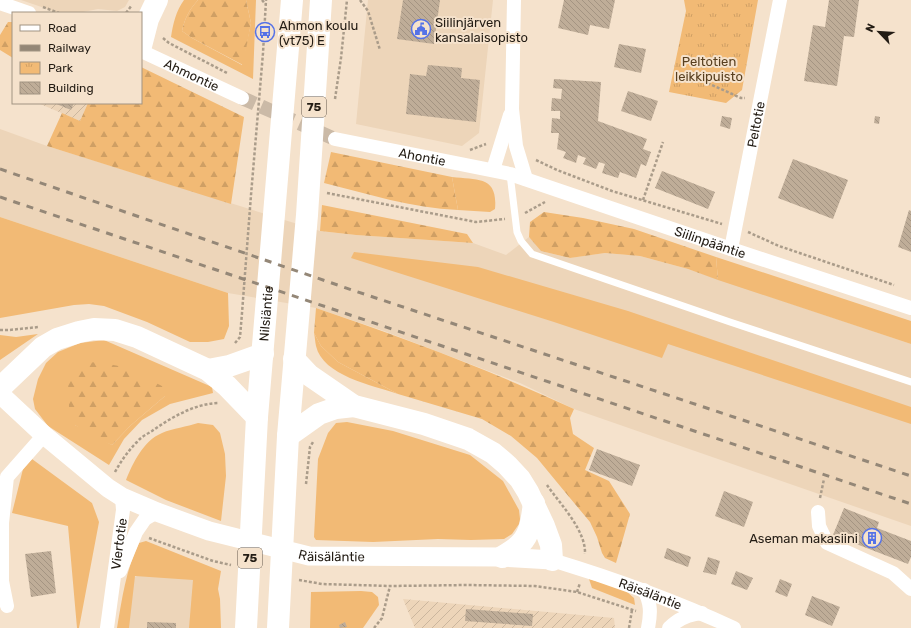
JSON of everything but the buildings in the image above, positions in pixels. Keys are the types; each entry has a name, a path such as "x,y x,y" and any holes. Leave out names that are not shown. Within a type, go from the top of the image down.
{"main road":[{"path":"142,42 148,19 157,0"},
{"name":"Nilsiäntie","path":"246,627 257,416 276,206 292,0"},
{"name":"75","path":"278,628 288,436 307,215 321,0"},
{"path":"0,388 42,347 57,339 94,329 115,330 137,337 208,370 227,386 257,416"},
{"path":"208,370 229,366 263,354"},
{"path":"294,359 309,375 354,406 424,424 468,439 481,445 502,461 520,479 534,503 551,545 552,560"},
{"path":"288,436 319,414 336,408 354,406"},
{"path":"502,557 521,544 527,534 532,522 534,503"}],"street":[{"path":"514,0 512,109 516,146 526,179"},
{"name":"Peltotie","path":"731,249 780,0"},
{"path":"1,7 24,12"},
{"name":"Ahmontie","path":"142,51 242,98"},
{"path":"492,170 512,109"},
{"name":"Ahontie","path":"335,139 510,174"},
{"name":"Siilinpääntie","path":"510,174 911,308"},
{"name":"Räisäläntie","path":"0,394 44,434 115,493 157,512 209,532 309,556 502,557 552,560 644,590 702,613 734,628"},
{"path":"8,606 2,581 2,523 7,477 44,434"},
{"name":"Viertotie","path":"107,628 123,510 115,493"},
{"name":"Viertotie","path":"112,590 136,532 145,519 157,512"},
{"path":"818,512 819,526 827,543 893,573 911,589"},
{"path":"644,590 650,604 649,622"},
{"path":"669,628 684,617 702,613"}],"lane":[{"path":"510,174 517,232 521,242 532,254 911,382"}],"path":[{"path":"262,0 266,5"},
{"path":"242,313 266,0"},
{"path":"360,0 368,11 380,50"},
{"path":"161,34 164,40 169,43 232,75"},
{"path":"704,81 741,98 760,100"},
{"path":"468,150 485,144 501,142"},
{"path":"643,200 663,142"},
{"path":"320,192 476,222 514,217 528,212 550,199 554,189 557,170 532,158 527,150 516,146"},
{"path":"0,330 43,326"},
{"path":"115,493 112,477 122,459 138,440 180,413 207,403 223,402"},
{"path":"822,488 824,479"},
{"path":"136,532 212,561 236,566"},
{"path":"298,579 322,584 390,586 536,586 577,592 632,610 649,622"},
{"path":"374,628 382,618 390,586"},
{"path":"629,628 632,610"}],"shaded area":[{"path":"21,0 129,0 125,7 117,11 98,9 83,12 56,12"},
{"path":"368,0 493,0 479,133 462,146 356,124"},
{"path":"40,104 88,104 80,121"},
{"path":"0,129 47,146 320,231 473,243 506,255 529,237 542,251 569,258 605,253 640,256 688,269 911,344 911,526 574,409 520,383 384,331 316,308 228,293 0,217"},
{"path":"159,568 198,579 195,628 124,628 129,579"},
{"path":"403,599 614,618 615,628 415,628"}],"green space":[{"path":"184,0 198,0 188,14 182,31 242,65 251,23 246,0 256,0 253,79 171,37 175,18"},
{"path":"198,0 246,0 251,23 243,65 192,38 182,31 188,14"},
{"name":"Peltotien leikkipuisto","path":"684,0 758,0 742,90 726,103 669,92 686,11"},
{"path":"8,22 12,22 12,57 0,50 0,35"},
{"path":"142,67 244,117 231,204 47,146 62,113 80,121 88,104 142,104"},
{"path":"331,152 452,177 458,210 441,209 407,203 324,183"},
{"path":"452,177 478,180 490,185 495,198 495,209 490,212 458,210"},
{"path":"322,205 467,234 473,243 320,231"},
{"path":"544,212 583,218 634,229 716,257 718,280 688,269 640,256 605,253 570,258 541,251 529,237 530,222"},
{"path":"0,217 228,293 229,326 224,339 208,342 190,342 147,322 104,306 89,304 74,305 0,318"},
{"path":"354,252 478,267 628,311 911,407 911,424 668,344 662,358 554,322 351,258"},
{"path":"716,257 911,321 911,344 718,280"},
{"path":"316,308 446,355 511,381 574,409 570,418 573,434 594,448 585,470 609,481 630,514 616,563 605,558 590,522 537,458 511,436 482,419 398,394 338,362 321,346 314,333"},
{"path":"314,333 321,346 338,362 398,394 362,383 338,372 328,365 320,356 316,346"},
{"path":"38,334 0,360 0,335 16,337"},
{"path":"104,340 212,387 213,393 170,404 142,420 124,439 109,465 48,426 35,409 33,399 38,379 46,363 58,352 80,343","holes":["165,396 130,426 112,445 75,425"]},
{"path":"98,362 124,367 168,389 165,396 130,426 112,445 90,436 75,425 69,407 68,382 74,370 83,363"},
{"path":"347,422 393,431 470,455 503,481 519,510 519,524 512,534 504,539 438,539 373,542 316,540 314,537 318,459 328,433 336,423"},
{"path":"198,423 213,425 220,433 225,454 226,476 221,521 166,500 126,480 140,453 149,441 166,431"},
{"path":"32,459 92,503 99,522 79,628 77,628 68,526 12,513 23,469"},
{"path":"146,541 221,571 218,589 220,599 221,628 189,628 193,580 135,576 129,628 117,628 125,584 131,563 139,543"},
{"path":"589,579 626,591 634,598 635,605 592,588"},
{"path":"311,592 372,592 378,597 379,605 363,628 310,628"}],"tunnel":[{"path":"242,98 335,139"}],"railway":[{"path":"0,169 355,291 911,476"},
{"path":"0,197 911,504"}],"place":[{"name":"Siilinjärven kansalaisopisto","path":"421,29"},
{"name":"Ahmon koulu (vt75) E","path":"265,32"},
{"name":"Aseman makasiini","path":"872,538"}]}
